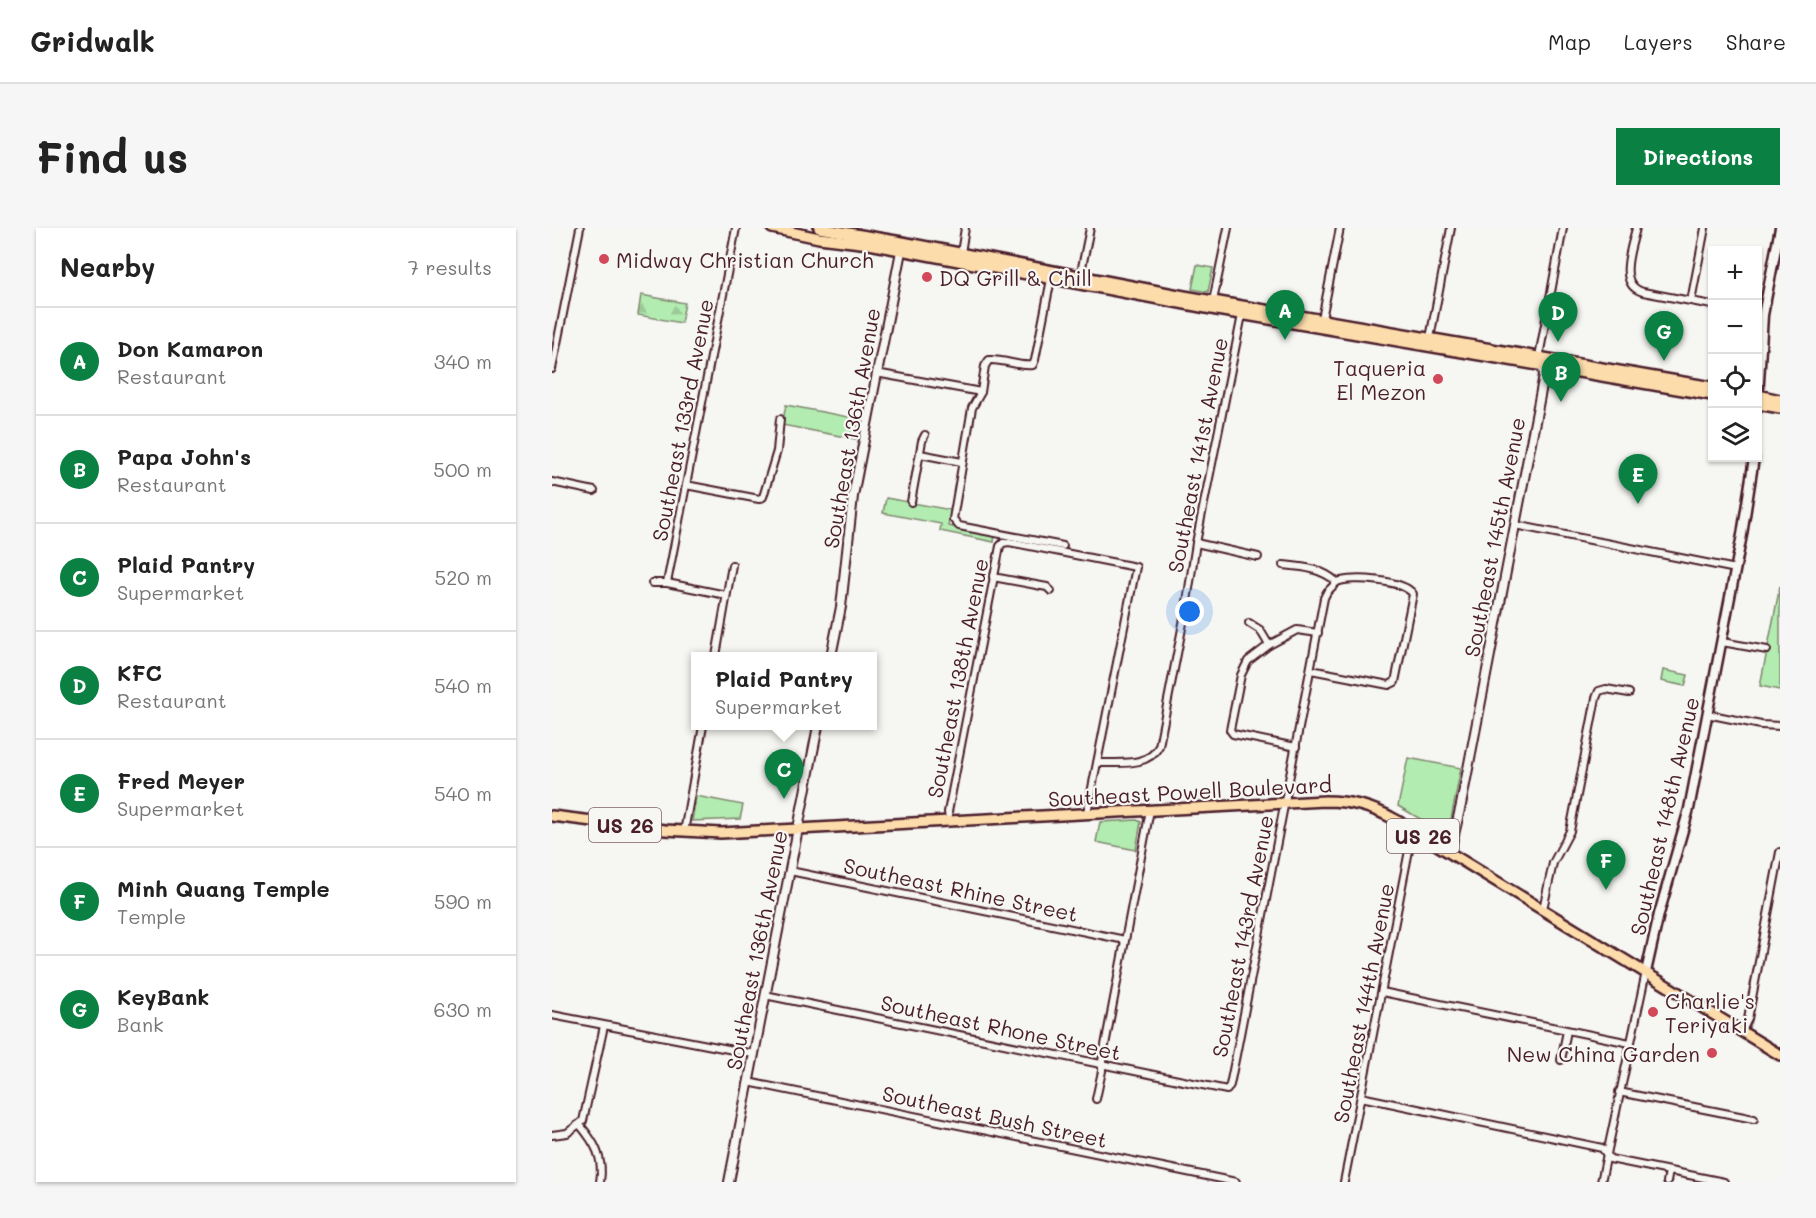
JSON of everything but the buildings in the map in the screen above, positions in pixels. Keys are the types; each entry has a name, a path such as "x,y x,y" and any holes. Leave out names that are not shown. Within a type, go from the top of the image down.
{"main road":[{"path":"772,228 819,233 869,244 961,253 1185,304 1322,319 1430,338 1708,394"},
{"path":"1762,306 1780,228"},
{"path":"819,233 833,229 1051,279 1079,280 1213,301 1244,310 1402,342 1708,386"},
{"path":"1185,304 1193,302 1211,305 1213,301"},
{"path":"1402,342 1424,341 1430,338"},
{"path":"1762,397 1780,400"},
{"path":"1762,405 1780,408"},
{"name":"Southeast 148th Avenue","path":"1646,972 1659,914 1684,828 1736,569 1750,495 1754,462"},
{"name":"Southeast Powell Boulevard","path":"552,816 684,832 710,832 798,826 847,827 1332,801 1359,804 1385,814 1450,852 1780,1055"}],"street":[{"path":"552,369 580,228"},
{"name":"Southeast 133rd Avenue","path":"667,583 736,228"},
{"path":"961,253 965,228"},
{"path":"1079,280 1090,228"},
{"path":"1213,301 1228,228"},
{"path":"1322,319 1340,228"},
{"path":"1430,338 1451,228"},
{"name":"Southeast 145th Avenue","path":"1450,852 1544,375 1540,351 1563,228"},
{"path":"1636,228 1628,279 1637,291 1708,304"},
{"path":"1690,301 1705,228"},
{"name":"Southeast 136th Avenue","path":"832,652 841,607 851,504 902,246"},
{"path":"1051,279 1033,365 989,360 985,366 981,392 972,408 954,508 955,523 959,526 1063,546"},
{"name":"Southeast 141st Avenue","path":"1097,763 1142,761 1152,756 1159,746 1186,608 1196,543 1244,310"},
{"path":"876,373 981,392"},
{"path":"686,485 759,499 765,494 777,451 780,419"},
{"path":"910,502 925,435"},
{"path":"920,454 962,462"},
{"path":"552,482 594,491"},
{"path":"1515,525 1736,569"},
{"name":"Southeast 138th Avenue","path":"949,820 948,812 993,577 1000,546 1003,543 1009,542 1136,567 1097,763"},
{"path":"1196,543 1258,556"},
{"path":"717,652 732,565"},
{"path":"1283,565 1318,570 1329,574 1337,582 1351,578 1400,585 1409,589 1413,594 1398,677 1395,682 1389,685 1311,670"},
{"path":"993,577 1047,587 1051,591"},
{"name":"Southeast 143rd Avenue","path":"1228,1088 1286,803 1324,598 1337,582"},
{"path":"652,583 667,583 726,596"},
{"path":"1249,623 1260,630 1269,645"},
{"path":"1296,747 1233,734 1230,730 1243,668 1248,661 1269,645 1297,630 1318,633"},
{"path":"1722,642 1767,650"},
{"path":"1543,909 1553,863 1570,831 1596,698 1599,691 1606,689 1629,693"},
{"path":"1707,714 1761,725 1780,726"},
{"path":"684,832 702,730"},
{"name":"Southeast 136th Avenue","path":"729,1182 817,730"},
{"path":"1087,813 1097,763"},
{"path":"1096,1099 1150,810"},
{"name":"Southeast 144th Avenue","path":"1344,1182 1413,830"},
{"path":"1742,1031 1748,1019 1780,852"},
{"name":"Southeast Rhine Street","path":"790,871 1125,940"},
{"name":"Southeast 148th Avenue","path":"1601,1182 1646,972"},
{"path":"1382,992 1630,1043"},
{"name":"Southeast Rhone Street","path":"765,995 1218,1090 1228,1088"},
{"path":"552,1015 754,1054"},
{"path":"552,1135 567,1133 580,1125 586,1115 604,1026"},
{"path":"1561,1060 1567,1030"},
{"name":"Southeast Bush Street","path":"748,1082 1236,1182"},
{"path":"1619,1092 1754,1119"},
{"path":"1361,1097 1602,1148 1610,1159 1724,1182"},
{"path":"580,1125 593,1140 600,1155 602,1164 600,1182"},
{"path":"1667,1182 1669,1171"}],"green space":[{"path":"1197,265 1213,268 1208,292 1192,289"},
{"path":"641,295 685,303 681,323 638,315"},
{"path":"786,405 859,419 856,439 782,425"},
{"path":"886,498 951,510 948,526 995,535 994,542 940,531 941,524 883,513"},
{"path":"1780,586 1780,690 1760,686"},
{"path":"1663,670 1688,675 1685,686 1661,681"},
{"path":"1408,758 1461,768 1448,835 1398,806"},
{"path":"696,796 743,805 740,819 692,821"},
{"path":"1137,820 1141,822 1136,850 1096,842 1100,822"}],"place":[{"name":"Midway Christian Church","path":"604,259"},
{"name":"DQ Grill & Chill","path":"927,277"},
{"name":"Don Kamaron","path":"1285,340"},
{"name":"KFC","path":"1558,342"},
{"name":"KeyBank","path":"1664,361"},
{"name":"Taqueria El Mezon","path":"1438,379"},
{"name":"Papa John's","path":"1561,402"},
{"name":"Fred Meyer","path":"1638,504"},
{"name":"Plaid Pantry","path":"784,799"},
{"name":"Minh Quang Temple","path":"1606,890"},
{"name":"Charlie's Teriyaki","path":"1653,1012"},
{"name":"New China Garden","path":"1712,1053"}]}
